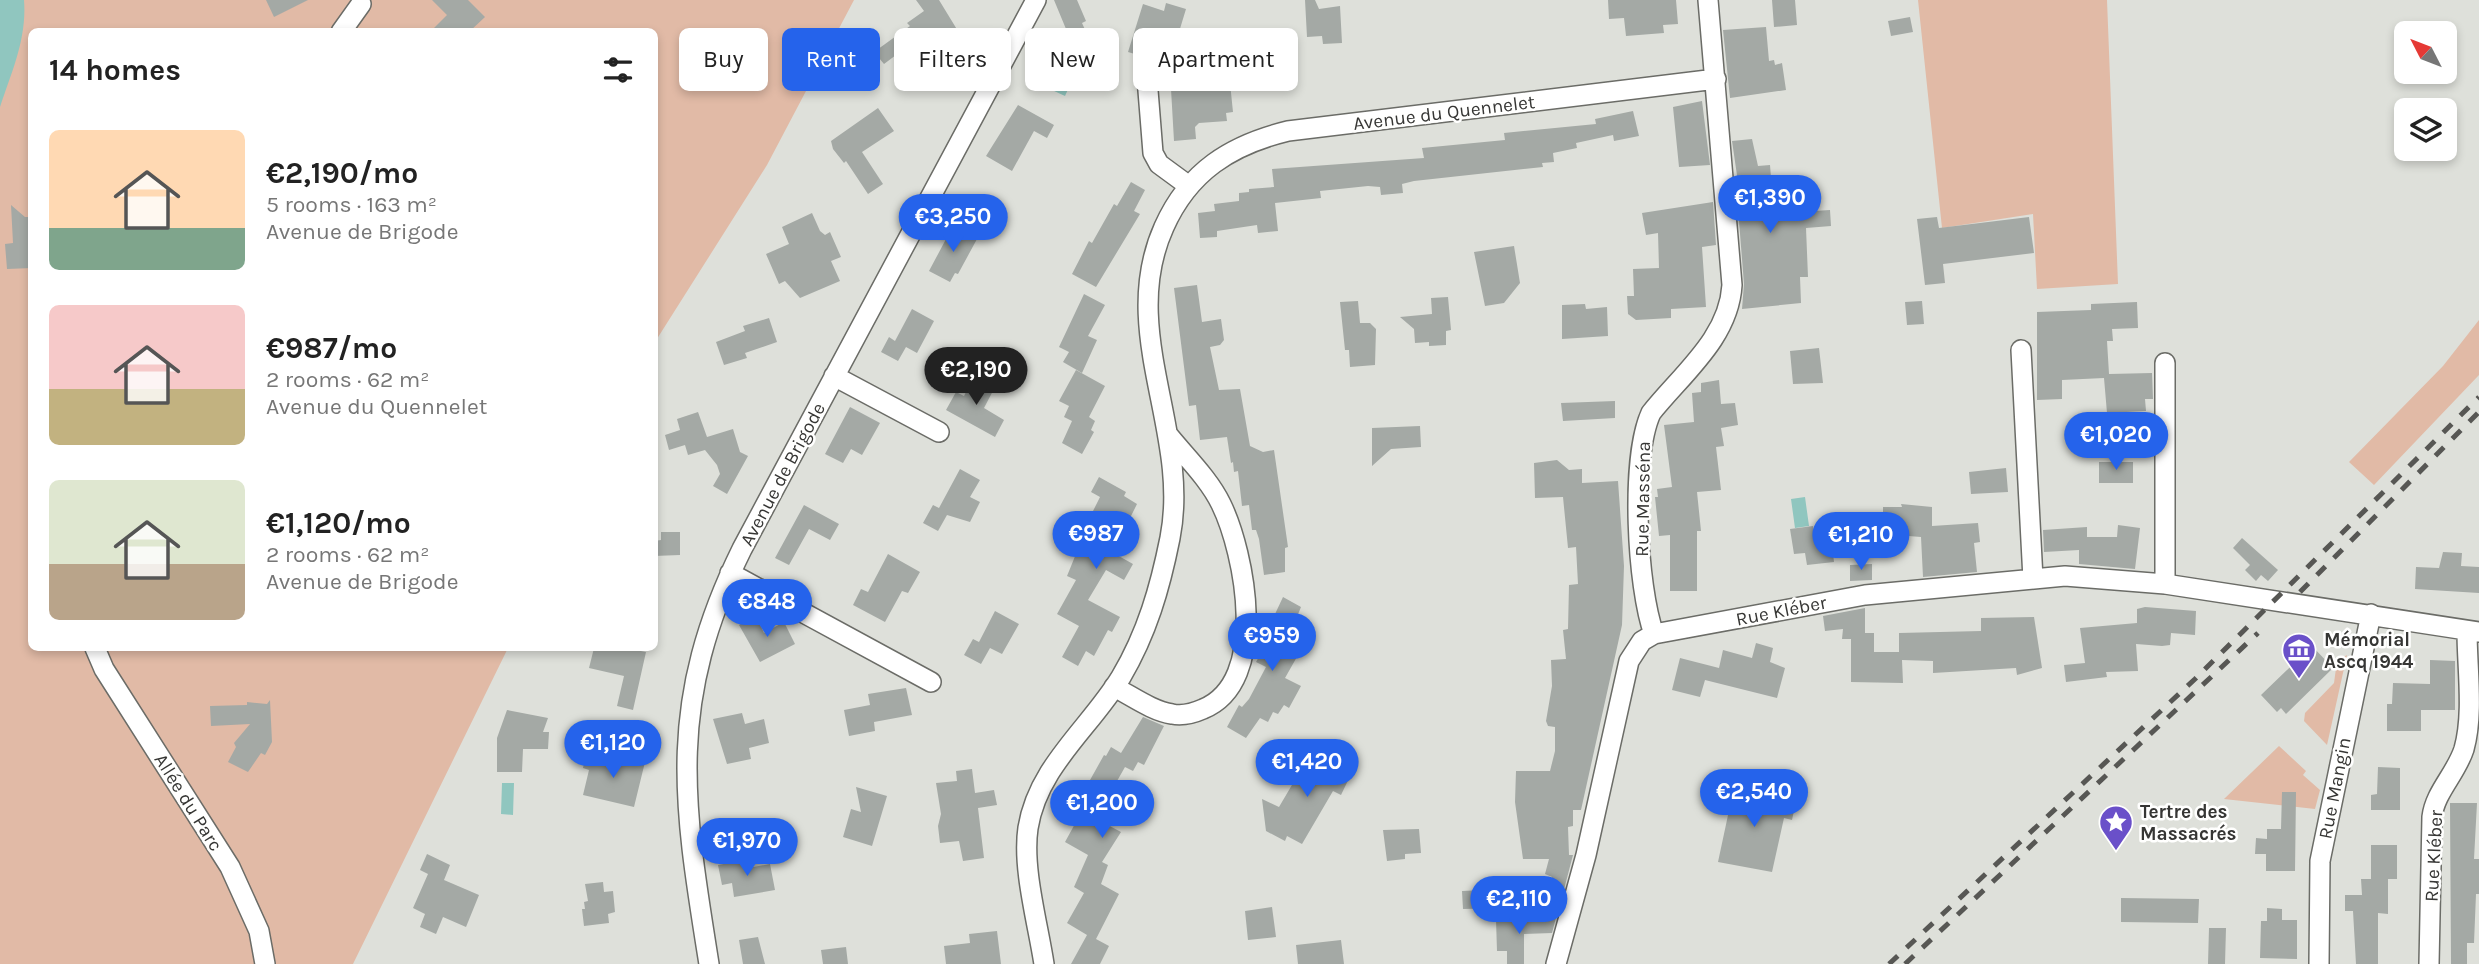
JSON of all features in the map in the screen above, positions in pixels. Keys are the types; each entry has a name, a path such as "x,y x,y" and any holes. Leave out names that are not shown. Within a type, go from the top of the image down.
{"street":[{"name":"Avenue de Brigode","path":"709,964 688,825 685,751 691,698 703,643 730,573 1036,0"},
{"name":"Rue Masséna","path":"1654,634 1641,585 1639,466 1644,428 1662,399 1719,331 1731,304 1732,285 1708,0"},
{"path":"344,28 361,4"},
{"name":"Avenue du Quennelet","path":"1044,964 1028,855 1032,812 1051,768 1114,687 1143,636 1163,572 1171,532 1173,492 1168,435 1150,356 1147,289 1163,228 1189,186 1239,145 1288,131 1716,79"},
{"path":"1148,91 1153,153 1159,164 1189,186"},
{"path":"2021,350 2033,579"},
{"path":"2165,363 2165,584"},
{"path":"834,376 939,432"},
{"name":"Avenue du Quennelet","path":"1114,687 1163,712 1185,714 1211,706 1223,696 1239,666 1247,603 1230,526 1213,489 1168,435"},
{"path":"730,573 931,682"},
{"name":"Rue Kléber","path":"1654,634 1865,595 2033,579 2093,577 2165,584 2473,631 2467,736 2455,770 2436,799 2432,817 2429,964"},
{"name":"Rue Mangin","path":"2319,964 2320,861 2371,614"},
{"path":"1556,964 1586,855 1629,661 1642,641 1654,634"},
{"name":"Allée du Parc","path":"96,651 104,669 230,867 259,931 265,964"}],"shaded area":[{"path":"0,0 854,0 839,28 782,28 782,91 806,91 767,165 658,337 658,28 28,28 28,651 507,651 353,964 0,964"},
{"path":"1918,0 2107,0 2118,284 2037,289 2033,214 1942,228"},
{"path":"2479,320 2479,375 2374,485 2349,462 2443,366"},
{"path":"2347,655 2327,745 2304,721 2305,713 2334,683 2337,661"},
{"path":"2279,746 2306,771 2303,775 2320,790 2315,809 2224,799"}],"water":[{"path":"0,0 24,0 24,14 18,54 0,107"},
{"path":"1054,91 1067,91 1065,96"},
{"path":"1805,497 1809,526 1795,528 1791,499"},
{"path":"502,783 514,783 513,815 501,814"}],"building":[{"path":"266,0 308,0 274,17"},
{"path":"432,0 468,0 485,17 473,28 434,28 447,15"},
{"path":"916,0 939,0 956,28 907,28 910,26 907,23 924,11"},
{"path":"1054,0 1077,0 1086,21 1082,23 1084,28 1066,28"},
{"path":"1305,0 1315,0 1319,9 1340,6 1342,43 1323,44 1322,36 1307,37"},
{"path":"1608,0 1676,0 1678,24 1663,25 1664,33 1626,36 1624,18 1609,19"},
{"path":"1772,0 1795,0 1797,25 1774,27"},
{"path":"1166,3 1186,9 1180,28 1136,28 1143,4 1164,11"},
{"path":"1910,17 1913,32 1891,36 1888,21"},
{"path":"1766,27 1769,61 1774,60 1775,65 1782,63 1786,90 1730,98 1723,30"},
{"path":"1133,36 1133,53 1128,52"},
{"path":"894,38 894,56 884,64 880,59 880,48"},
{"path":"1171,91 1231,91 1233,112 1226,113 1227,121 1199,123 1195,127 1196,139 1174,141"},
{"path":"1702,101 1710,165 1679,167 1673,107"},
{"path":"1018,105 1054,125 1047,138 1034,131 1012,171 986,156"},
{"path":"878,108 894,131 862,152 883,184 868,194 846,161 844,163 833,149 831,141"},
{"path":"1633,111 1639,136 1614,141 1613,135 1576,143 1577,148 1553,153 1554,162 1542,163 1543,167 1414,181 1402,184 1403,193 1381,195 1380,187 1368,186 1320,191 1321,198 1275,203 1278,231 1258,233 1257,225 1217,231 1217,237 1200,238 1198,213 1215,211 1214,204 1239,201 1239,193 1249,192 1249,189 1274,187 1272,169 1424,158 1422,148 1505,140 1504,133 1596,124 1595,119"},
{"path":"1752,139 1758,166 1770,165 1773,203 1798,202 1799,212 1830,210 1831,226 1806,228 1808,277 1800,277 1801,303 1742,309 1744,284 1737,196 1740,196 1732,141"},
{"path":"1131,182 1145,190 1134,211 1140,214 1096,287 1072,274 1089,241 1092,243 1114,204 1117,206"},
{"path":"1713,202 1716,245 1702,247 1706,307 1671,309 1671,318 1636,320 1628,314 1627,296 1634,296 1633,269 1659,268 1658,233 1646,235 1642,213"},
{"path":"11,205 28,217 28,268 7,269 5,244 13,243"},
{"path":"812,213 820,231 825,235 830,232 841,257 831,261 840,281 800,298 785,281 779,284 766,254 789,244 782,227"},
{"path":"1937,217 1939,228 2029,217 2034,253 1943,264 1945,283 1925,285 1917,219"},
{"path":"953,226 977,239 958,274 955,273 950,282 929,271"},
{"path":"1514,246 1520,283 1504,303 1485,306 1474,252"},
{"path":"1197,285 1202,322 1221,319 1224,340 1220,345 1210,347 1219,390 1240,389 1250,446 1263,452 1274,450 1288,547 1285,548 1285,572 1264,575 1259,539 1256,530 1252,530 1249,505 1242,506 1238,471 1234,472 1233,462 1231,463 1227,437 1200,440 1196,405 1189,406 1174,288"},
{"path":"1084,294 1105,305 1088,336 1097,340 1082,373 1063,362 1069,352 1059,347"},
{"path":"1448,297 1451,330 1446,331 1446,345 1415,343 1414,329 1400,317 1432,314 1431,298"},
{"path":"1358,301 1360,323 1370,323 1376,329 1375,365 1350,367 1349,350 1345,350 1340,302"},
{"path":"1922,301 1924,324 1907,325 1905,302"},
{"path":"2137,302 2138,328 2112,329 2113,341 2107,341 2109,374 2152,373 2153,399 2145,399 2146,411 2107,413 2104,378 2062,380 2062,399 2037,400 2037,312 2091,310 2091,304"},
{"path":"1585,304 1586,309 1607,307 1608,336 1562,339 1562,305"},
{"path":"912,309 934,321 917,353 906,347 898,361 881,352 889,337 895,341"},
{"path":"769,318 777,342 745,353 747,358 724,365 716,342 745,331 743,326"},
{"path":"1819,348 1823,383 1793,384 1790,351"},
{"path":"1076,370 1105,386 1089,417 1095,421 1091,430 1094,432 1082,454 1062,443 1072,421 1064,417 1069,406 1059,401"},
{"path":"974,376 995,387 984,408 1004,420 995,437 946,410 956,392 964,396"},
{"path":"1719,380 1721,404 1735,403 1738,425 1721,428 1724,446 1716,447 1721,490 1697,492 1701,531 1697,531 1697,591 1670,591 1670,535 1659,536 1655,497 1658,497 1657,489 1672,487 1664,425 1694,422 1692,393 1701,392 1701,383"},
{"path":"1615,401 1615,418 1563,421 1561,403"},
{"path":"850,407 880,423 862,455 851,449 843,463 825,454"},
{"path":"698,412 707,437 733,429 740,452 748,456 727,494 713,486 720,474 717,465 705,450 688,455 685,445 669,450 665,435 680,430 677,419"},
{"path":"1420,426 1421,447 1391,449 1372,466 1372,428"},
{"path":"1557,460 1569,470 1582,469 1582,483 1618,481 1624,566 1622,625 1581,810 1573,810 1573,826 1568,827 1569,855 1573,855 1561,901 1547,897 1552,877 1545,874 1549,859 1523,859 1515,802 1516,771 1550,771 1555,751 1555,727 1548,726 1546,721 1552,686 1551,660 1566,659 1563,630 1568,629 1569,585 1578,584 1576,547 1568,548 1563,497 1535,498 1534,463"},
{"path":"2099,462 2133,462 2133,483 2099,483"},
{"path":"2006,468 2008,492 1971,494 1969,472"},
{"path":"960,469 980,480 970,497 980,502 970,522 947,515 938,531 923,523 933,505 939,508"},
{"path":"1099,477 1126,492 1124,496 1137,504 1129,520 1125,518 1108,550 1133,564 1124,580 1106,570 1088,600 1120,617 1112,632 1108,630 1094,656 1086,651 1078,666 1062,657 1079,626 1057,614 1076,580 1067,576 1078,549 1075,547 1100,497 1091,492"},
{"path":"1901,504 1932,507 1932,526 1978,523 1980,542 1974,543 1977,572 1923,577 1921,537 1883,534 1883,507 1902,507"},
{"path":"804,505 839,524 830,540 809,529 789,565 775,558"},
{"path":"2118,525 2140,528 2135,569 2079,564 2079,550 2044,552 2043,530 2087,527 2087,537 2117,537"},
{"path":"1813,526 1815,538 1831,536 1834,562 1807,565 1805,553 1794,554 1790,529"},
{"path":"661,532 680,532 680,555 658,556 658,540 661,540"},
{"path":"2242,538 2278,570 2268,581 2261,575 2256,581 2245,570 2250,565 2233,548"},
{"path":"2443,552 2462,553 2461,566 2479,567 2479,593 2415,589 2416,567 2439,568"},
{"path":"888,554 920,572 908,593 902,591 885,622 853,605 861,589 868,592"},
{"path":"1872,564 1872,580 1850,581 1850,565"},
{"path":"1283,597 1301,607 1292,629 1300,634 1294,644 1302,648 1285,678 1301,686 1289,708 1284,705 1278,714 1273,712 1268,722 1260,718 1246,738 1227,727 1239,705 1242,707 1249,699 1266,667 1256,662 1273,632 1268,629"},
{"path":"2145,607 2196,611 2195,635 2171,633 2170,645 2136,644 2138,671 2106,672 2107,677 2066,682 2064,665 2085,663 2080,628 2137,623 2137,609"},
{"path":"1865,608 1865,633 1874,633 1874,652 1899,652 1899,633 1981,631 1981,618 2034,617 2042,668 2017,675 2016,668 1933,673 1933,661 1902,660 1903,683 1851,682 1851,639 1842,639 1843,629 1825,631 1823,616"},
{"path":"995,611 1019,624 1002,654 990,648 981,664 964,655 973,639 979,642"},
{"path":"756,616 764,633 784,622 795,644 760,662 739,625"},
{"path":"1756,643 1773,648 1770,662 1785,668 1777,698 1705,680 1700,697 1672,690 1680,658 1719,668 1723,650 1752,658"},
{"name":"Mémorial Ascq 1944","path":"2312,646 2333,668 2286,714 2281,708 2277,712 2261,695"},
{"path":"593,651 646,652 633,710 617,706 624,676 589,668"},
{"path":"2430,660 2455,661 2455,710 2421,710 2421,731 2387,731 2387,704 2392,704 2393,683 2430,684"},
{"path":"906,688 912,715 874,722 875,731 849,736 844,710 870,705 868,694"},
{"path":"270,700 272,742 265,755 261,753 248,772 228,762 236,747 234,743 250,724 211,726 210,706 247,705 247,702 267,704"},
{"path":"507,710 548,718 543,732 549,732 548,749 523,749 522,772 497,772 497,738"},
{"path":"742,713 745,724 764,719 769,743 749,748 751,759 727,764 713,719"},
{"path":"1143,717 1164,726 1144,765 1138,762 1133,771 1125,767 1104,804 1112,809 1104,823 1121,832 1102,862 1108,865 1101,884 1119,894 1096,939 1109,946 1100,964 1071,964 1087,935 1067,923 1084,893 1074,887 1088,855 1065,842 1082,811 1077,808 1083,799 1080,798 1104,755 1106,756 1111,747 1121,753"},
{"path":"1322,751 1354,768 1341,795 1333,791 1302,844 1287,836 1285,841 1266,831 1262,799 1279,807 1299,773 1308,777"},
{"path":"586,754 628,763 629,758 645,762 634,807 583,795 589,770 583,768"},
{"path":"2378,767 2400,768 2400,810 2371,810 2371,795 2377,794"},
{"path":"972,769 975,793 994,790 997,805 978,808 984,858 963,861 959,841 940,843 938,826 941,814 936,783 957,781 956,771"},
{"path":"856,787 887,796 872,846 843,837 851,809 861,812"},
{"path":"1734,787 1796,801 1792,820 1784,818 1772,872 1718,862"},
{"path":"2282,792 2296,792 2295,871 2266,871 2266,854 2255,854 2256,838 2267,839 2267,829 2281,829"},
{"path":"2450,803 2477,803 2474,859 2479,859 2479,894 2476,894 2474,943 2467,943 2467,964 2451,964"},
{"path":"1419,829 1421,853 1405,854 1405,859 1387,861 1383,830"},
{"path":"2371,845 2397,845 2397,879 2388,879 2388,914 2378,913 2378,964 2356,964 2353,911 2345,911 2345,895 2362,895 2361,879 2371,879"},
{"path":"427,854 450,865 444,880 479,895 466,927 443,917 436,934 420,927 425,914 413,908 428,874 420,870"},
{"path":"746,860 748,868 770,864 775,890 734,897 732,883 722,885 718,865"},
{"path":"603,882 604,892 613,891 615,912 608,914 609,923 584,926 582,909 585,909 584,902 588,901 585,884"},
{"path":"1485,890 1485,893 1500,893 1501,908 1463,909 1462,891"},
{"path":"2121,898 2199,899 2198,923 2121,922"},
{"path":"1272,907 1276,937 1248,940 1245,911"},
{"path":"2267,908 2282,909 2282,920 2297,920 2297,959 2260,958 2261,921 2267,921"},
{"path":"1556,918 1552,933 1524,934 1524,964 1507,964 1507,951 1497,951 1496,920"},
{"path":"2209,928 2226,928 2225,964 2208,964"},
{"path":"997,931 1001,964 946,964 944,946 970,943 969,934"},
{"path":"758,937 765,964 743,964 739,940"},
{"path":"1341,940 1344,964 1298,964 1296,945"},
{"path":"846,947 848,964 823,964 821,950"}],"railway":[{"path":"1889,964 2195,679 2479,397"},
{"path":"2300,592 2479,412"},
{"path":"1905,964 2258,633"}],"place":[{"name":"Mémorial Ascq 1944","path":"2299,680"},
{"name":"Tertre des Massacrés","path":"2116,852"}]}
